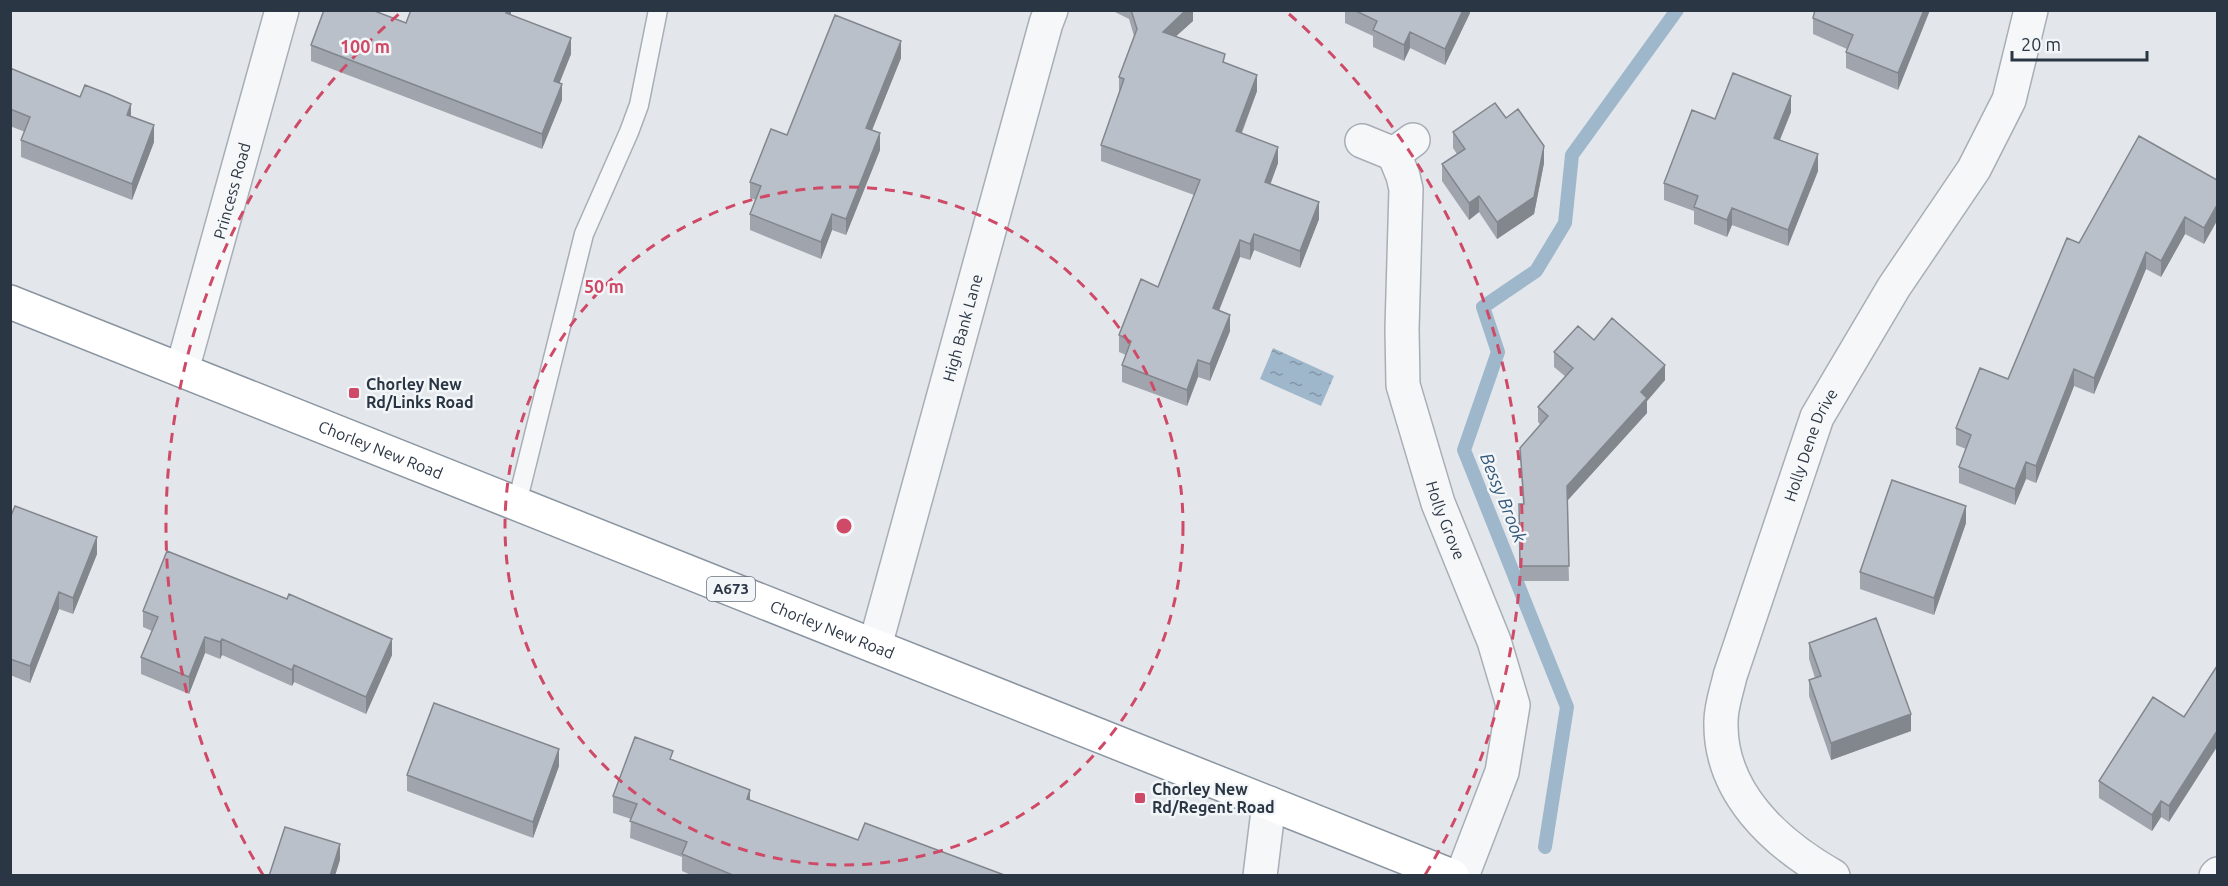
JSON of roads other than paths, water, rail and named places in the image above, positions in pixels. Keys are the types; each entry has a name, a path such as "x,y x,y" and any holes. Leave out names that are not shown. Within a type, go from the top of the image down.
{"highway":[{"name":"Chorley New Road","path":"10,302 1452,876"}],"street":[{"name":"Princess Road","path":"182,370 282,10"},
{"name":"High Bank Lane","path":"875,646 1051,10"},
{"name":"Holly Dene Drive","path":"1833,876 1809,862 1765,826 1744,799 1733,780 1724,756 1721,719 1730,676 1817,417 1894,287 1974,169 2009,100 2031,10"},
{"name":"Holly Grove","path":"1362,141 1403,147 1403,176 1406,189 1402,329 1403,385 1438,503 1494,640 1513,705 1502,772 1462,876"},
{"path":"1260,876 1269,803"}],"lane":[{"path":"517,503 584,234 639,105 658,10"}],"water":[{"path":"1273,348 1334,376 1321,406 1260,379"}],"waterway":[{"name":"Bessy Brook","path":"1545,847 1567,707 1464,450 1498,352 1483,307 1536,271 1565,223 1572,155 1677,10"}],"place":[{"name":"Chorley New Rd/Links Road","path":"354,393"},
{"name":"Chorley New Rd/Regent Road","path":"1140,798"}]}
